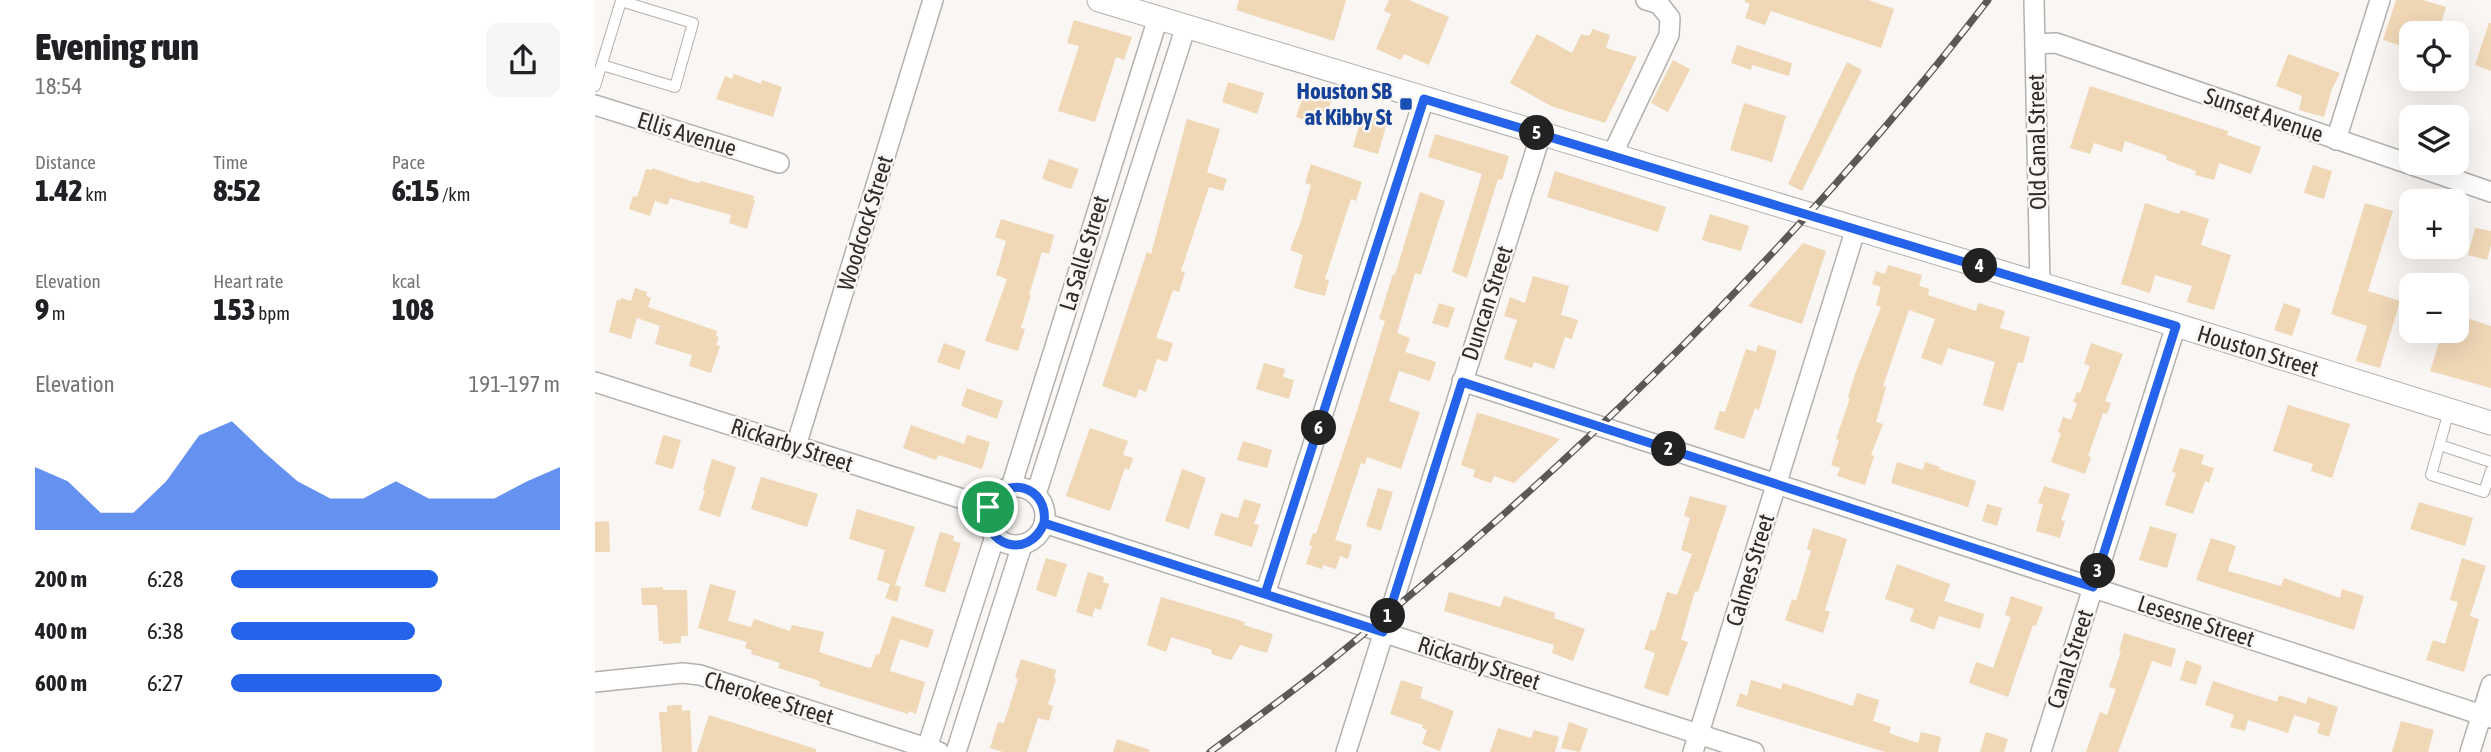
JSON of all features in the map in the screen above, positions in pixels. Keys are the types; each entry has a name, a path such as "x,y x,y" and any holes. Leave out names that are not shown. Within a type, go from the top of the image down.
{"street":[{"name":"Woodcock Street","path":"796,446 933,0"},
{"name":"Houston Street","path":"1099,0 2491,423"},
{"path":"1612,155 1669,35 1670,18 1660,4 1646,0"},
{"name":"Old Canal Street","path":"2034,0 2040,284"},
{"path":"2336,140 2380,0"},
{"name":"La Salle Street","path":"1010,487 1158,18"},
{"name":"La Salle Street","path":"1036,495 1187,26"},
{"name":"Sunset Avenue","path":"2035,44 2056,43 2491,192"},
{"path":"1265,594 1424,99"},
{"name":"Ellis Avenue","path":"595,105 779,163"},
{"name":"Duncan Street","path":"1346,752 1541,134"},
{"name":"Calmes Street","path":"1696,743 1856,228"},
{"path":"1076,279 1103,287"},
{"name":"Canal Street","path":"2041,752 2176,326"},
{"name":"Rickarby Street","path":"595,382 988,507"},
{"name":"Lesesne Street","path":"1462,382 2486,717"},
{"path":"1010,487 1024,488 1036,495 1044,508 1044,523 1036,537 1022,545 1007,544 995,536 988,522 988,507 997,494 1010,487"},
{"name":"Rickarby Street","path":"1044,523 1383,632 1696,743 1754,752"},
{"path":"933,750 995,536"},
{"path":"956,752 1022,545"},
{"name":"Cherokee Street","path":"595,681 683,673 700,675 933,750"},
{"path":"2470,752 2486,717 2491,685"}],"lane":[{"path":"595,86 621,1 693,23 675,87 602,65"},
{"path":"2449,410 2431,475 2484,492 2491,471"},
{"path":"2440,445 2491,462"}],"building":[{"path":"1239,0 1346,0 1334,41 1236,10"},
{"path":"1389,0 1409,0 1449,17 1429,65 1404,54 1401,60 1376,49 1391,14 1384,11"},
{"path":"1745,0 1868,0 1894,9 1881,48 1771,11 1765,25 1745,18 1750,4"},
{"path":"2396,0 2423,0 2446,7 2442,21 2399,21 2399,45 2383,40"},
{"path":"1074,20 1132,37 1124,60 1116,57 1095,122 1058,111 1079,46 1067,43"},
{"path":"2491,23 2491,71 2475,65"},
{"path":"1593,29 1610,35 1606,48 1637,57 1605,123 1551,106 1510,83 1537,34 1572,53 1581,34 1589,36"},
{"path":"1737,45 1792,63 1789,76 1752,65 1751,70 1731,63"},
{"path":"2288,54 2340,73 2324,117 2299,110 2302,96 2276,86"},
{"path":"1673,60 1690,69 1668,112 1651,103"},
{"path":"1847,62 1862,70 1802,191 1788,184"},
{"path":"734,74 761,84 762,80 782,87 773,117 716,99 725,76 732,79"},
{"path":"1228,82 1264,93 1257,114 1222,102"},
{"path":"2090,86 2228,131 2227,135 2261,147 2251,174 2219,163 2214,180 2195,175 2196,171 2166,160 2167,156 2125,141 2122,152 2094,143 2090,154 2070,148"},
{"path":"1304,93 1331,102 1323,126 1296,117"},
{"path":"1744,103 1786,116 1772,162 1730,150"},
{"path":"1363,112 1388,119 1378,154 1353,147"},
{"path":"1187,119 1220,129 1207,172 1227,179 1223,191 1209,187 1181,271 1185,272 1179,292 1173,290 1156,338 1173,343 1167,362 1157,359 1146,392 1139,389 1136,398 1102,386 1147,252 1151,254"},
{"path":"1435,134 1509,156 1502,180 1498,179 1467,278 1452,272 1482,174 1428,157"},
{"path":"1049,159 1079,169 1071,189 1042,179"},
{"path":"1311,164 1362,182 1356,201 1351,199 1325,279 1329,280 1325,296 1294,288 1303,255 1290,250 1311,185 1305,183"},
{"path":"2313,165 2332,171 2324,199 2304,193"},
{"path":"652,168 694,182 701,181 754,196 747,229 729,223 731,215 670,198 667,205 655,201 650,216 629,209 633,196 637,197 646,169"},
{"path":"1555,171 1666,207 1658,232 1547,197"},
{"path":"1420,192 1445,201 1421,275 1415,273 1397,333 1410,338 1405,352 1436,362 1430,381 1399,371 1389,401 1420,412 1401,469 1367,457 1365,464 1361,463 1335,540 1352,545 1348,559 1340,556 1336,569 1323,565 1322,569 1306,564 1312,546 1309,545 1313,533 1316,534 1357,411 1385,321 1379,319"},
{"path":"2145,203 2179,214 2181,210 2209,219 2201,245 2231,255 2214,310 2187,302 2192,286 2155,275 2150,293 2121,284"},
{"path":"2365,203 2393,211 2368,291 2399,301 2380,368 2356,361 2367,326 2331,314"},
{"path":"1710,214 1749,226 1741,251 1702,240"},
{"path":"1001,219 1054,235 1049,254 1042,252 1021,328 1025,329 1018,351 985,341 1007,279 996,275 1006,241 995,237"},
{"path":"2475,228 2491,231 2487,260 2469,255"},
{"path":"1803,243 1826,251 1802,324 1748,306"},
{"path":"1888,265 1922,275 1919,286 1929,289 1928,295 1976,311 1978,303 2005,311 2000,328 2030,337 2023,363 2018,362 2003,411 1983,405 1995,362 1948,348 1942,365 1921,358 1935,319 1909,310 1883,386 1886,387 1876,422 1883,424 1871,455 1874,456 1865,485 1837,476 1840,468 1831,465 1855,374 1881,307 1876,305 1881,287 1872,284 1876,271 1885,274"},
{"path":"1533,276 1569,286 1561,315 1578,320 1572,339 1565,337 1554,369 1534,362 1532,368 1504,359 1517,320 1504,316 1510,297 1525,303"},
{"path":"635,288 647,292 646,296 651,298 648,307 717,331 716,336 719,337 716,345 720,346 711,373 689,366 692,355 655,344 660,326 637,318 631,339 609,332 617,300 620,301 621,298 631,301"},
{"path":"1439,303 1455,308 1448,328 1432,323"},
{"path":"2284,303 2301,309 2292,336 2274,330"},
{"path":"2469,319 2491,326 2491,388 2430,371 2439,343 2469,343"},
{"path":"944,343 966,351 959,370 937,362"},
{"path":"2091,343 2123,354 2105,401 2111,403 2107,414 2103,413 2088,456 2091,457 2085,474 2051,462 2061,433 2058,432 2063,417 2071,420 2077,403 2073,402 2077,392 2080,393 2090,366 2084,364"},
{"path":"1758,345 1777,351 1759,410 1755,408 1744,439 1714,429 1720,411 1725,412 1746,349 1756,352"},
{"path":"1264,363 1285,369 1283,377 1294,380 1289,399 1256,389"},
{"path":"967,388 1003,401 997,419 961,406"},
{"path":"2288,405 2350,424 2332,478 2311,471 2313,464 2273,451"},
{"path":"1477,413 1560,439 1514,483 1494,476 1491,483 1473,477 1475,470 1461,465"},
{"path":"911,425 964,444 967,435 990,442 982,469 938,455 936,460 903,448"},
{"path":"1090,428 1128,441 1123,455 1133,458 1129,470 1125,468 1110,511 1066,496"},
{"path":"663,435 681,440 673,469 655,464"},
{"path":"1243,441 1272,450 1267,468 1237,460"},
{"path":"2180,448 2204,455 2201,464 2214,468 2209,483 2205,481 2193,514 2165,505 2176,473 2172,472"},
{"path":"712,459 736,467 720,517 699,510"},
{"path":"1897,462 1923,470 1925,462 1976,481 1968,507 1891,483"},
{"path":"1182,469 1206,478 1189,529 1165,521"},
{"path":"761,477 818,494 807,527 751,509"},
{"path":"2044,486 2070,494 2061,520 2065,521 2060,538 2036,531 2043,504 2038,503"},
{"path":"1378,488 1393,492 1381,531 1366,526"},
{"path":"1690,496 1727,506 1698,592 1695,591 1681,640 1688,642 1668,696 1644,688 1655,653 1644,649 1651,629 1655,631 1667,592 1677,595 1692,554 1681,550 1690,518 1684,516"},
{"path":"1244,499 1261,504 1254,524 1259,525 1252,547 1214,535 1221,513 1238,518"},
{"path":"2419,502 2473,518 2465,546 2410,529"},
{"path":"1987,504 2002,508 1997,526 1982,521"},
{"path":"857,509 915,527 895,585 901,587 897,602 885,598 890,584 877,580 885,550 849,539"},
{"path":"609,521 610,552 595,552 595,522"},
{"path":"2150,526 2177,534 2167,568 2139,560"},
{"path":"1813,528 1847,539 1825,610 1830,612 1823,633 1785,620 1792,599 1796,601 1811,551 1807,549"},
{"path":"940,532 954,536 953,541 961,543 945,593 924,586"},
{"path":"2211,538 2236,546 2228,571 2281,586 2284,578 2340,598 2342,589 2364,596 2354,630 2196,580"},
{"path":"1046,558 1067,564 1056,597 1036,590"},
{"path":"2462,558 2486,566 2470,616 2479,619 2464,672 2426,660 2433,640 2445,644 2458,602 2450,600"},
{"path":"1897,564 1950,584 1944,601 1984,614 1980,629 1939,616 1934,630 1910,621 1914,609 1885,599"},
{"path":"1088,572 1104,577 1103,582 1109,584 1101,610 1095,608 1092,617 1076,612"},
{"path":"710,584 736,591 728,621 751,627 754,619 790,631 792,625 824,632 819,652 869,668 876,654 879,655 892,616 934,630 928,648 900,639 890,671 925,682 916,714 909,711 908,714 819,686 820,682 817,680 778,668 780,663 751,654 752,650 745,648 747,642 698,628"},
{"path":"663,587 663,590 687,590 688,636 681,636 681,643 663,644 663,641 659,641 657,605 642,605 641,588"},
{"path":"1449,592 1500,607 1504,596 1555,613 1554,618 1585,629 1573,661 1552,653 1554,645 1444,611"},
{"path":"2011,596 2043,607 2036,626 2033,625 2008,697 1969,683 1976,662 1993,668 2011,617 2005,615"},
{"path":"1161,597 1245,622 1244,625 1273,634 1267,653 1240,645 1231,660 1211,654 1212,650 1171,637 1166,652 1147,645"},
{"path":"2124,633 2176,649 2171,667 2152,661 2118,752 2086,752 2100,712 2107,715 2116,689 2109,687 2121,652 2119,651"},
{"path":"1021,659 1056,670 1048,704 1053,706 1049,721 1038,718 1027,752 1003,752 990,748 998,722 1004,723 1018,679 1015,678"},
{"path":"2186,660 2202,666 2196,685 2180,680"},
{"path":"1401,680 1423,687 1420,698 1454,711 1440,751 1422,744 1427,730 1422,728 1423,725 1390,714"},
{"path":"1751,680 1781,689 1783,683 1853,706 1857,693 1879,700 1873,721 1891,727 1889,733 1918,743 1921,732 1941,737 1938,752 1885,752 1736,706 1740,693 1747,696"},
{"path":"2213,681 2277,702 2279,695 2306,704 2308,697 2338,707 2329,737 2317,733 2320,723 2294,715 2288,733 2248,720 2245,731 2230,727 2234,715 2205,705"},
{"path":"682,705 682,711 690,710 692,752 662,752 659,712 667,712 667,706"},
{"path":"709,715 816,749 816,752 697,752"},
{"path":"2401,721 2434,730 2428,752 2392,752"},
{"path":"1569,722 1588,729 1580,752 1561,748"},
{"path":"1498,728 1531,738 1534,730 1559,737 1555,752 1490,752"},
{"path":"1986,732 2008,739 2004,752 1980,752"},
{"path":"1117,739 1150,750 1113,752"}],"railway":[{"path":"1210,752 1309,678 1414,592 1503,515 1675,353 1758,269 1838,182 1988,0"}],"place":[{"name":"Houston SB at Kibby St","path":"1406,104"}],"route":[{"path":"988,507 990,530 1000,541 1007,544 1022,545 1030,542 1041,531 1044,523 1265,594 1424,99 2176,326 2093,587 1462,382 1383,632 1044,523 1041,500 1024,488 1010,487 1003,490 988,507"}]}
